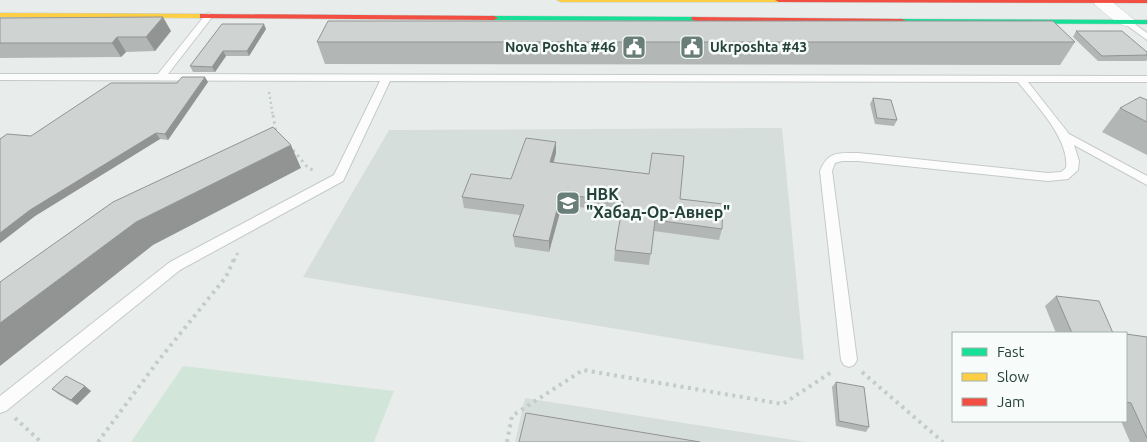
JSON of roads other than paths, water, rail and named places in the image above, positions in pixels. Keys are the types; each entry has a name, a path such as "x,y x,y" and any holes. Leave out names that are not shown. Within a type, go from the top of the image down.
{"street":[{"path":"561,0 1147,1"},
{"path":"1102,1 1128,22"},
{"path":"0,15 1147,22"}],"lane":[{"path":"162,76 209,16"},
{"path":"1128,22 1147,38"},
{"path":"0,77 1147,79"},
{"path":"0,406 175,266 339,178 387,77"},
{"path":"849,360 826,171 830,161 841,157 858,157 1048,177 1064,176 1072,170 1073,161 1065,136 1021,79"},
{"path":"1065,136 1147,181"}],"place":[{"name":"Nova Poshta #46","path":"634,47"},
{"name":"Ukrposhta #43","path":"692,47"},
{"name":"НВК \"Хабад-Ор-Авнер\"","path":"568,203"}]}
